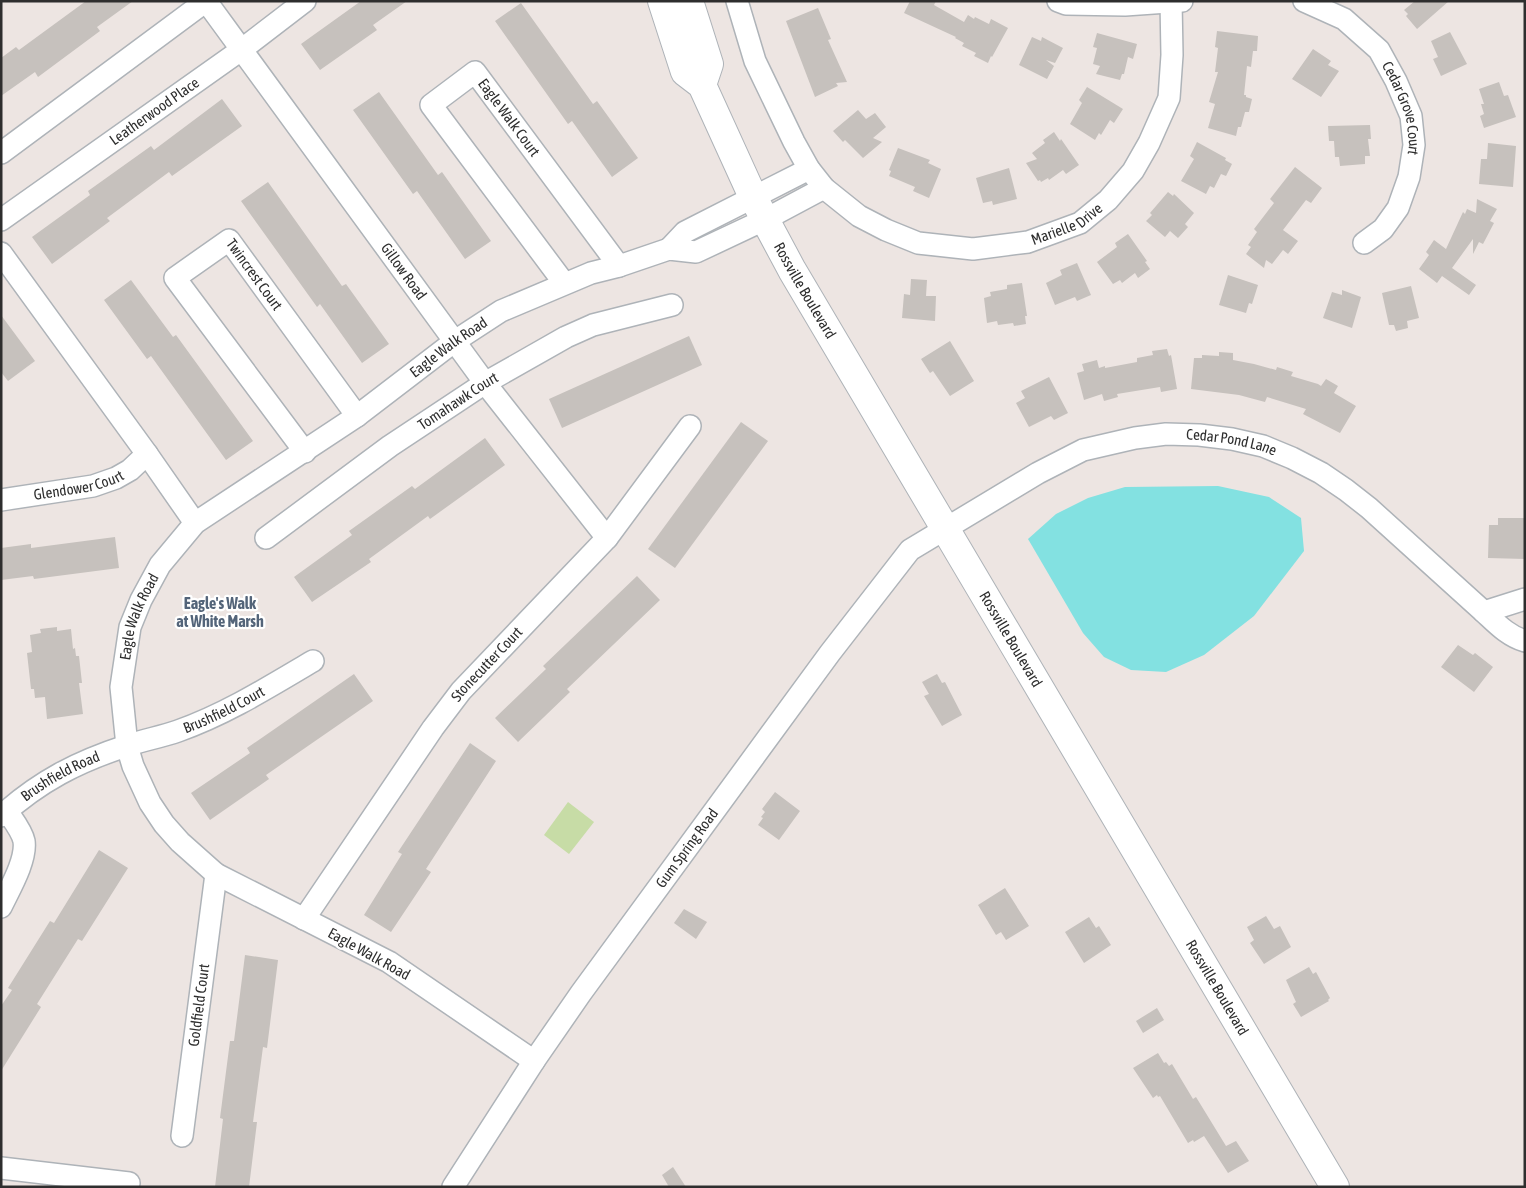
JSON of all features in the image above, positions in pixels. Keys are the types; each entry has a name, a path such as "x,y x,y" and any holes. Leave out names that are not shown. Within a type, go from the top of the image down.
{"main road":[{"name":"Rossville Boulevard","path":"662,1 685,72 702,84 759,208 792,270 1335,1187"},
{"path":"689,1 709,64 702,84"}],"street":[{"name":"Gillow Road","path":"206,1 485,383 607,538"},
{"path":"1,153 206,1"},
{"name":"Leatherwood Place","path":"1,220 241,50 305,1"},
{"name":"Marielle Drive","path":"737,1 755,61 794,142 809,169 824,188 859,216 886,230 918,243 974,249 1028,242 1080,222 1108,200 1133,170 1149,142 1169,98 1175,2"},
{"path":"1058,1 1066,4 1125,5 1175,2"},
{"name":"Cedar Grove Court","path":"1304,1 1344,19 1379,50 1396,81 1411,116 1414,145 1409,177 1398,208 1383,229 1364,243"},
{"name":"Eagle Walk Court","path":"564,283 431,105 475,72 619,266"},
{"path":"759,208 809,169"},
{"path":"759,208 824,188"},
{"name":"Eagle Walk Road","path":"534,1061 389,962 216,874 199,860 164,824 150,803 133,766 127,746 121,687 130,627 141,600 160,565 195,523 358,416 455,341 501,311 564,283 669,249 685,232 759,208"},
{"name":"Twincrest Court","path":"305,452 175,278 229,240 358,416"},
{"path":"1,253 195,523"},
{"name":"Tomahawk Court","path":"266,538 390,446 485,383 566,337 593,325 672,305"},
{"name":"Stonecutter Court","path":"304,919 433,728 461,691 607,538 690,426"},
{"name":"Cedar Pond Lane","path":"945,528 1038,473 1083,450 1135,438 1166,434 1232,439 1263,446 1292,458 1321,473 1340,486 1369,508 1504,631 1525,641"},
{"name":"Glendower Court","path":"1,500 101,483 116,478 130,470 147,454"},
{"name":"Gum Spring Road","path":"453,1187 534,1061 636,917 830,653 910,550 945,528"},
{"path":"1484,612 1525,599"},
{"name":"Brushfield Court","path":"127,746 177,732 213,717 259,694 312,661"},
{"name":"Brushfield Road","path":"4,814 34,788 55,775 87,760 127,746"},
{"path":"1,907 24,852 24,841 20,832 4,814"},
{"name":"Goldfield Court","path":"182,1136 216,874"},
{"path":"1,1168 129,1183"}],"green space":[{"path":"568,802 594,822 569,854 544,835"}],"water":[{"path":"1218,486 1269,497 1301,518 1304,551 1254,616 1204,655 1166,672 1131,670 1104,657 1083,633 1028,539 1056,514 1088,498 1125,487"}],"building":[{"path":"86,1 133,1 97,27 100,31 38,77 35,72 1,96 1,58 16,47 19,50"},
{"path":"361,1 407,1 373,25 377,30 320,70 301,44"},
{"path":"910,1 936,1 934,5 964,22 968,15 989,24 991,19 1008,28 988,63 974,56 976,53 962,46 964,43 956,37 904,13"},
{"path":"1415,1 1449,1 1417,29 1406,16 1408,14 1404,10"},
{"path":"521,3 593,104 597,101 638,158 612,177 572,121 568,124 495,21"},
{"path":"818,8 831,39 828,40 847,82 836,83 838,86 815,97 786,21"},
{"path":"1217,31 1258,36 1257,51 1253,51 1251,67 1247,66 1244,95 1252,99 1249,112 1245,112 1241,127 1238,127 1236,136 1208,128 1215,104 1209,102 1218,72 1215,72 1218,48 1215,47"},
{"path":"1450,32 1467,64 1441,76 1433,59 1438,57 1431,41"},
{"path":"1097,33 1137,44 1133,59 1128,57 1124,74 1122,74 1120,80 1096,74 1100,66 1093,64 1097,48 1093,47"},
{"path":"1032,37 1041,41 1042,37 1063,48 1055,63 1046,60 1054,66 1047,79 1019,65"},
{"path":"1313,49 1331,61 1328,65 1339,71 1321,97 1292,79"},
{"path":"1499,82 1504,96 1508,95 1516,117 1484,128 1480,116 1484,114 1481,104 1484,104 1479,89"},
{"path":"1087,87 1123,109 1114,123 1110,120 1101,135 1099,133 1095,140 1070,124 1082,103 1079,100"},
{"path":"379,92 438,175 442,172 491,241 465,259 417,191 413,194 353,110"},
{"path":"222,99 242,126 172,176 169,172 107,218 110,221 52,264 32,237 90,195 88,191 151,146 154,150"},
{"path":"858,110 866,119 875,113 886,127 873,138 882,142 863,158 833,131"},
{"path":"1370,125 1371,139 1368,139 1370,156 1365,156 1365,164 1340,166 1339,157 1335,157 1334,141 1329,141 1328,126"},
{"path":"1054,132 1079,165 1066,174 1063,170 1049,180 1048,178 1041,182 1040,180 1038,181 1026,163 1037,159 1032,153 1045,143 1043,140"},
{"path":"1197,142 1226,158 1225,160 1232,164 1226,176 1221,174 1214,188 1210,186 1206,194 1181,181 1194,159 1190,156"},
{"path":"1488,143 1516,146 1513,187 1479,184 1481,159 1487,159"},
{"path":"898,148 930,160 928,163 941,169 929,198 913,191 915,187 889,176 891,171 889,170"},
{"path":"1295,167 1322,188 1311,203 1306,200 1283,230 1298,241 1288,254 1283,250 1272,264 1266,260 1264,268 1246,254 1251,247 1248,245 1257,232 1254,229 1274,203 1270,199"},
{"path":"1009,168 1017,199 993,205 992,201 983,203 976,178"},
{"path":"268,182 342,286 346,284 389,344 362,363 320,304 317,307 241,201"},
{"path":"1168,192 1173,196 1174,194 1194,213 1185,224 1188,227 1178,238 1170,231 1165,237 1146,221 1152,215 1150,213"},
{"path":"1477,199 1497,209 1490,221 1494,223 1483,244 1479,242 1473,254 1473,239 1452,268 1476,285 1469,295 1442,276 1437,283 1419,269 1429,255 1426,252 1434,240 1446,249 1463,212 1465,214 1467,209 1476,213"},
{"path":"1128,234 1147,261 1145,262 1150,269 1138,278 1135,273 1122,283 1120,280 1113,284 1097,262 1117,247 1115,243"},
{"path":"1077,263 1091,295 1077,301 1075,297 1055,305 1046,283 1062,275 1060,270"},
{"path":"1228,275 1258,285 1252,304 1249,303 1246,313 1219,305"},
{"path":"911,279 927,280 926,296 936,296 935,321 902,318 904,294 910,295"},
{"path":"131,280 173,337 176,335 253,441 226,460 151,356 147,359 104,300"},
{"path":"1022,283 1027,316 1025,316 1026,324 1014,326 1013,323 998,325 997,321 987,323 984,298 991,296 990,292 1007,289 1007,285"},
{"path":"1411,286 1419,318 1407,321 1408,328 1396,331 1394,325 1389,325 1382,293"},
{"path":"1342,290 1361,297 1352,328 1323,318 1332,292 1342,295"},
{"path":"1,315 35,361 8,381 1,372"},
{"path":"689,336 702,365 562,428 549,399"},
{"path":"950,341 974,381 950,396 933,371 930,373 921,359"},
{"path":"1167,349 1169,356 1171,355 1177,389 1161,392 1160,387 1117,394 1118,397 1104,401 1102,394 1084,400 1077,373 1084,371 1082,364 1097,360 1099,368 1105,366 1105,368 1137,362 1137,358 1153,355 1152,351"},
{"path":"1219,352 1233,353 1233,360 1276,370 1277,367 1293,372 1291,376 1321,386 1326,379 1338,386 1334,393 1356,406 1340,433 1303,414 1306,409 1267,397 1265,402 1239,395 1191,389 1194,358 1202,358 1202,355 1219,356"},
{"path":"1049,377 1068,413 1054,420 1051,416 1029,427 1016,403 1025,398 1021,391"},
{"path":"741,422 768,441 675,568 648,549"},
{"path":"485,438 505,465 430,519 428,516 369,559 371,562 312,602 294,577 352,535 349,531 412,486 415,489"},
{"path":"1498,518 1525,518 1525,559 1488,558 1489,525 1498,525"},
{"path":"115,537 119,568 34,579 33,576 1,580 1,548 31,544 31,548"},
{"path":"637,576 660,600 567,689 570,692 518,742 495,718 546,669 543,666"},
{"path":"57,627 57,631 71,629 73,649 75,648 76,656 79,656 82,683 79,683 83,714 47,719 45,697 35,698 34,689 31,689 27,653 32,652 30,635 41,633 40,629"},
{"path":"1458,645 1473,655 1475,653 1493,667 1474,692 1441,667"},
{"path":"354,674 373,701 266,775 269,779 210,820 191,793 250,753 247,748"},
{"path":"937,674 942,683 945,682 962,715 942,726 924,696 929,694 922,682"},
{"path":"470,743 496,761 426,869 431,872 391,932 364,915 402,854 398,852"},
{"path":"775,792 800,811 779,840 758,825 765,812 762,809"},
{"path":"99,850 128,868 82,941 78,939 37,1004 41,1007 1,1071 1,1006 12,990 8,988 50,921 54,923"},
{"path":"1005,888 1029,926 1006,940 1001,932 996,935 978,905"},
{"path":"684,909 707,922 696,939 674,923"},
{"path":"1266,916 1274,929 1280,926 1291,947 1264,964 1250,943 1254,940 1247,927"},
{"path":"1089,917 1096,928 1099,926 1111,945 1084,963 1065,932"},
{"path":"245,955 278,960 267,1048 263,1047 253,1122 257,1122 249,1187 215,1187 223,1119 220,1118 230,1041 234,1041"},
{"path":"1309,967 1313,974 1316,972 1330,998 1329,1001 1301,1017 1293,1004 1296,1002 1286,980"},
{"path":"1157,1008 1164,1020 1143,1033 1136,1021"},
{"path":"1158,1053 1164,1063 1166,1062 1169,1066 1172,1064 1193,1099 1196,1097 1226,1146 1236,1141 1249,1161 1228,1173 1204,1136 1188,1143 1160,1096 1158,1097 1157,1095 1153,1098 1133,1068"},
{"path":"673,1167 686,1187 669,1187 662,1175"}],"district":[{"name":"Eagle's Walk at White Marsh","path":"220,612"}]}
